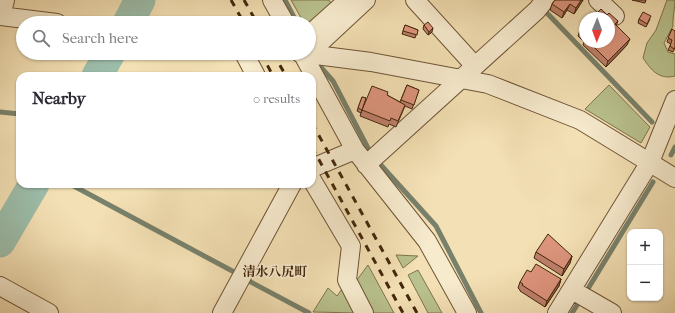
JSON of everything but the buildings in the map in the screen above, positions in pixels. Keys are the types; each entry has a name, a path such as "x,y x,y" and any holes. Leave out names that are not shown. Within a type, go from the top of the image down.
{"street":[{"path":"272,0 281,16"},
{"path":"316,29 348,0"},
{"path":"316,43 366,0"},
{"path":"415,0 475,66"},
{"path":"598,0 611,12"},
{"path":"366,165 475,66 536,3"},
{"path":"2,11 25,16"},
{"path":"316,54 371,62 488,84 580,120 675,178"},
{"path":"248,60 254,72"},
{"path":"309,60 315,72"},
{"path":"316,74 355,150 427,241 467,313"},
{"path":"557,313 650,162 675,100"},
{"path":"316,166 355,150"},
{"path":"316,187 351,246 347,280 364,313"},
{"path":"222,313 290,188"},
{"path":"0,286 49,313"},
{"path":"572,290 612,313"}],"green space":[{"path":"291,0 329,0 333,6 316,18 316,16 300,16"},
{"path":"667,0 675,0 673,26 664,43 668,52 675,54 675,76 664,77 652,70 643,58 647,43 656,30"},
{"path":"609,85 650,127 641,143 585,109"},
{"path":"396,255 418,256 403,268"},
{"path":"368,265 394,313 370,313 354,284"},
{"path":"418,270 442,313 428,313 408,275"},
{"path":"344,286 358,313 313,312 328,288 337,296"}],"waterway":[{"path":"132,16 140,0"},
{"path":"285,0 293,16"},
{"path":"546,12 652,122"},
{"path":"99,72 106,60"},
{"path":"318,64 333,81 370,152"},
{"path":"0,112 16,114"},
{"path":"671,155 675,147"},
{"path":"380,164 436,226 481,313"},
{"path":"586,292 653,182"},
{"path":"0,242 32,188"},
{"path":"77,188 236,273"},
{"path":"247,280 309,313"},
{"path":"572,313 579,302"}],"railway":[{"path":"231,0 240,16"},
{"path":"244,0 253,16"},
{"path":"265,60 271,72"},
{"path":"277,60 284,72"},
{"path":"316,130 417,313"},
{"path":"316,154 403,313"}],"district":[{"name":"清水八尻町","path":"275,271"}]}
